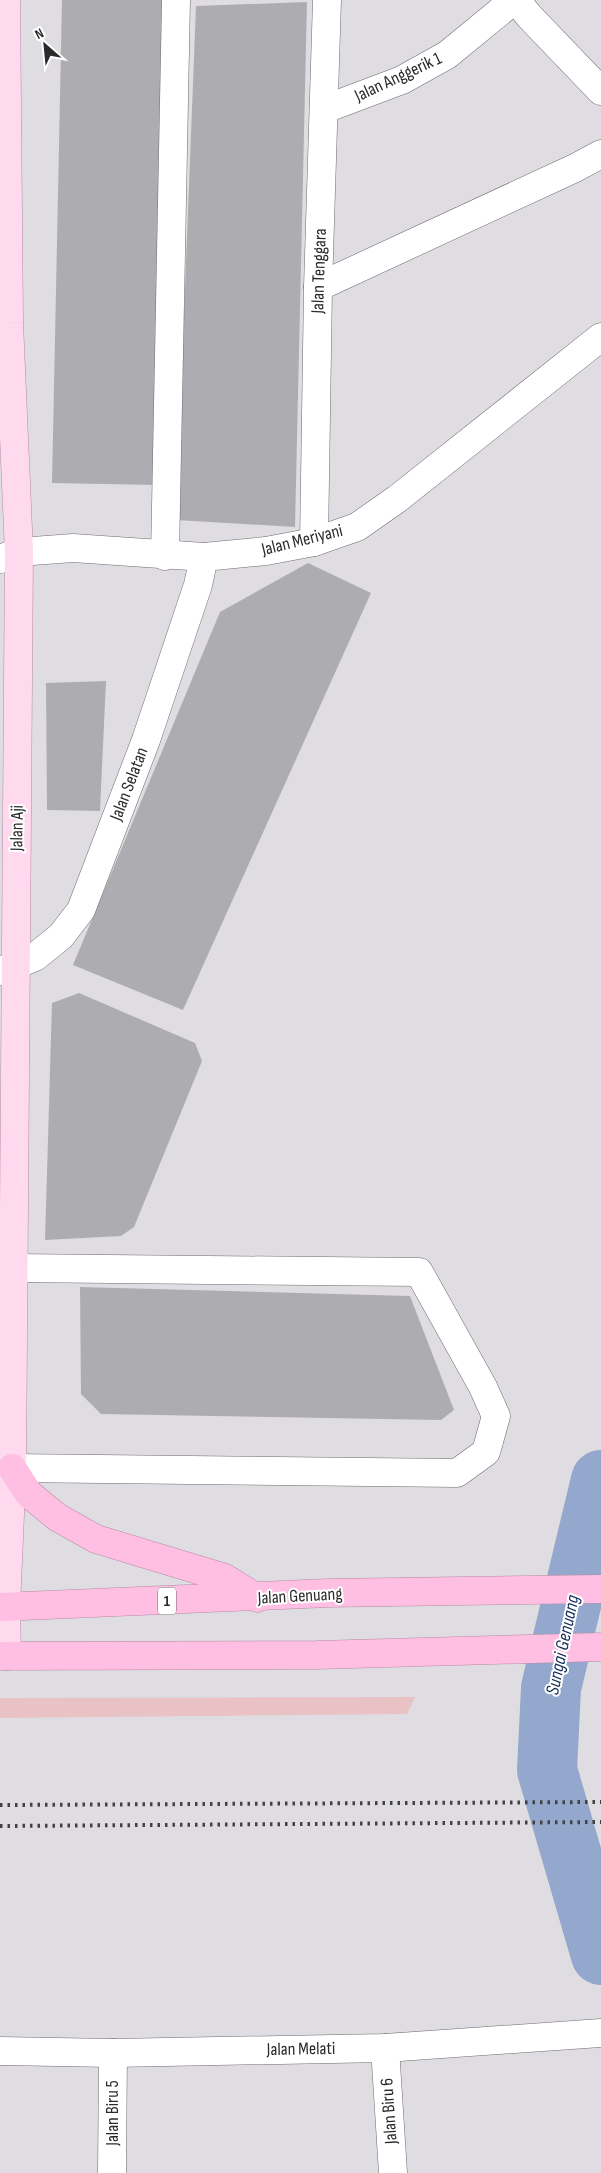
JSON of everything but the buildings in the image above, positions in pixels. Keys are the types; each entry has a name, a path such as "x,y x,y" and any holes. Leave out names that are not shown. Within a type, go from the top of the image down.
{"highway":[{"path":"12,1468 29,1494 57,1517 96,1539 225,1578 257,1598"},
{"name":"Jalan Genuang","path":"3,1607 328,1594 601,1589"},
{"path":"4,1656 317,1655 601,1647"}],"main road":[{"name":"Jalan Aji","path":"4,1656 3,1607 12,1468 13,1268 8,969 10,556 4,323 6,0"}],"street":[{"path":"165,556 176,0"},
{"name":"Jalan Tenggara","path":"314,542 318,287 327,0"},
{"path":"515,0 528,16 601,91"},
{"name":"Jalan Anggerik 1","path":"325,109 402,80 447,55 515,0"},
{"path":"318,287 418,242 601,154"},
{"name":"Jalan Meriyani","path":"10,556 73,548 165,556 204,557 266,551 314,542 357,527 397,499 601,337"},
{"name":"Jalan Selatan","path":"8,969 35,956 61,936 80,910 146,740 198,585 204,557"},
{"path":"12,1468 457,1473 486,1452 496,1416 483,1387 420,1272 13,1268"},
{"name":"Jalan Melati","path":"0,2050 113,2053 385,2048 601,2033"},
{"name":"Jalan Biru 6","path":"385,2048 394,2173"},
{"name":"Jalan Biru 5","path":"112,2173 113,2053"}],"shaded area":[{"path":"415,1697 407,1714 0,1718 0,1698"}],"waterway":[{"name":"Sungai Genuang","path":"601,1480 551,1688 547,1770 601,1955"}],"railway":[{"path":"0,1805 601,1802"},
{"path":"0,1826 601,1822"}]}
